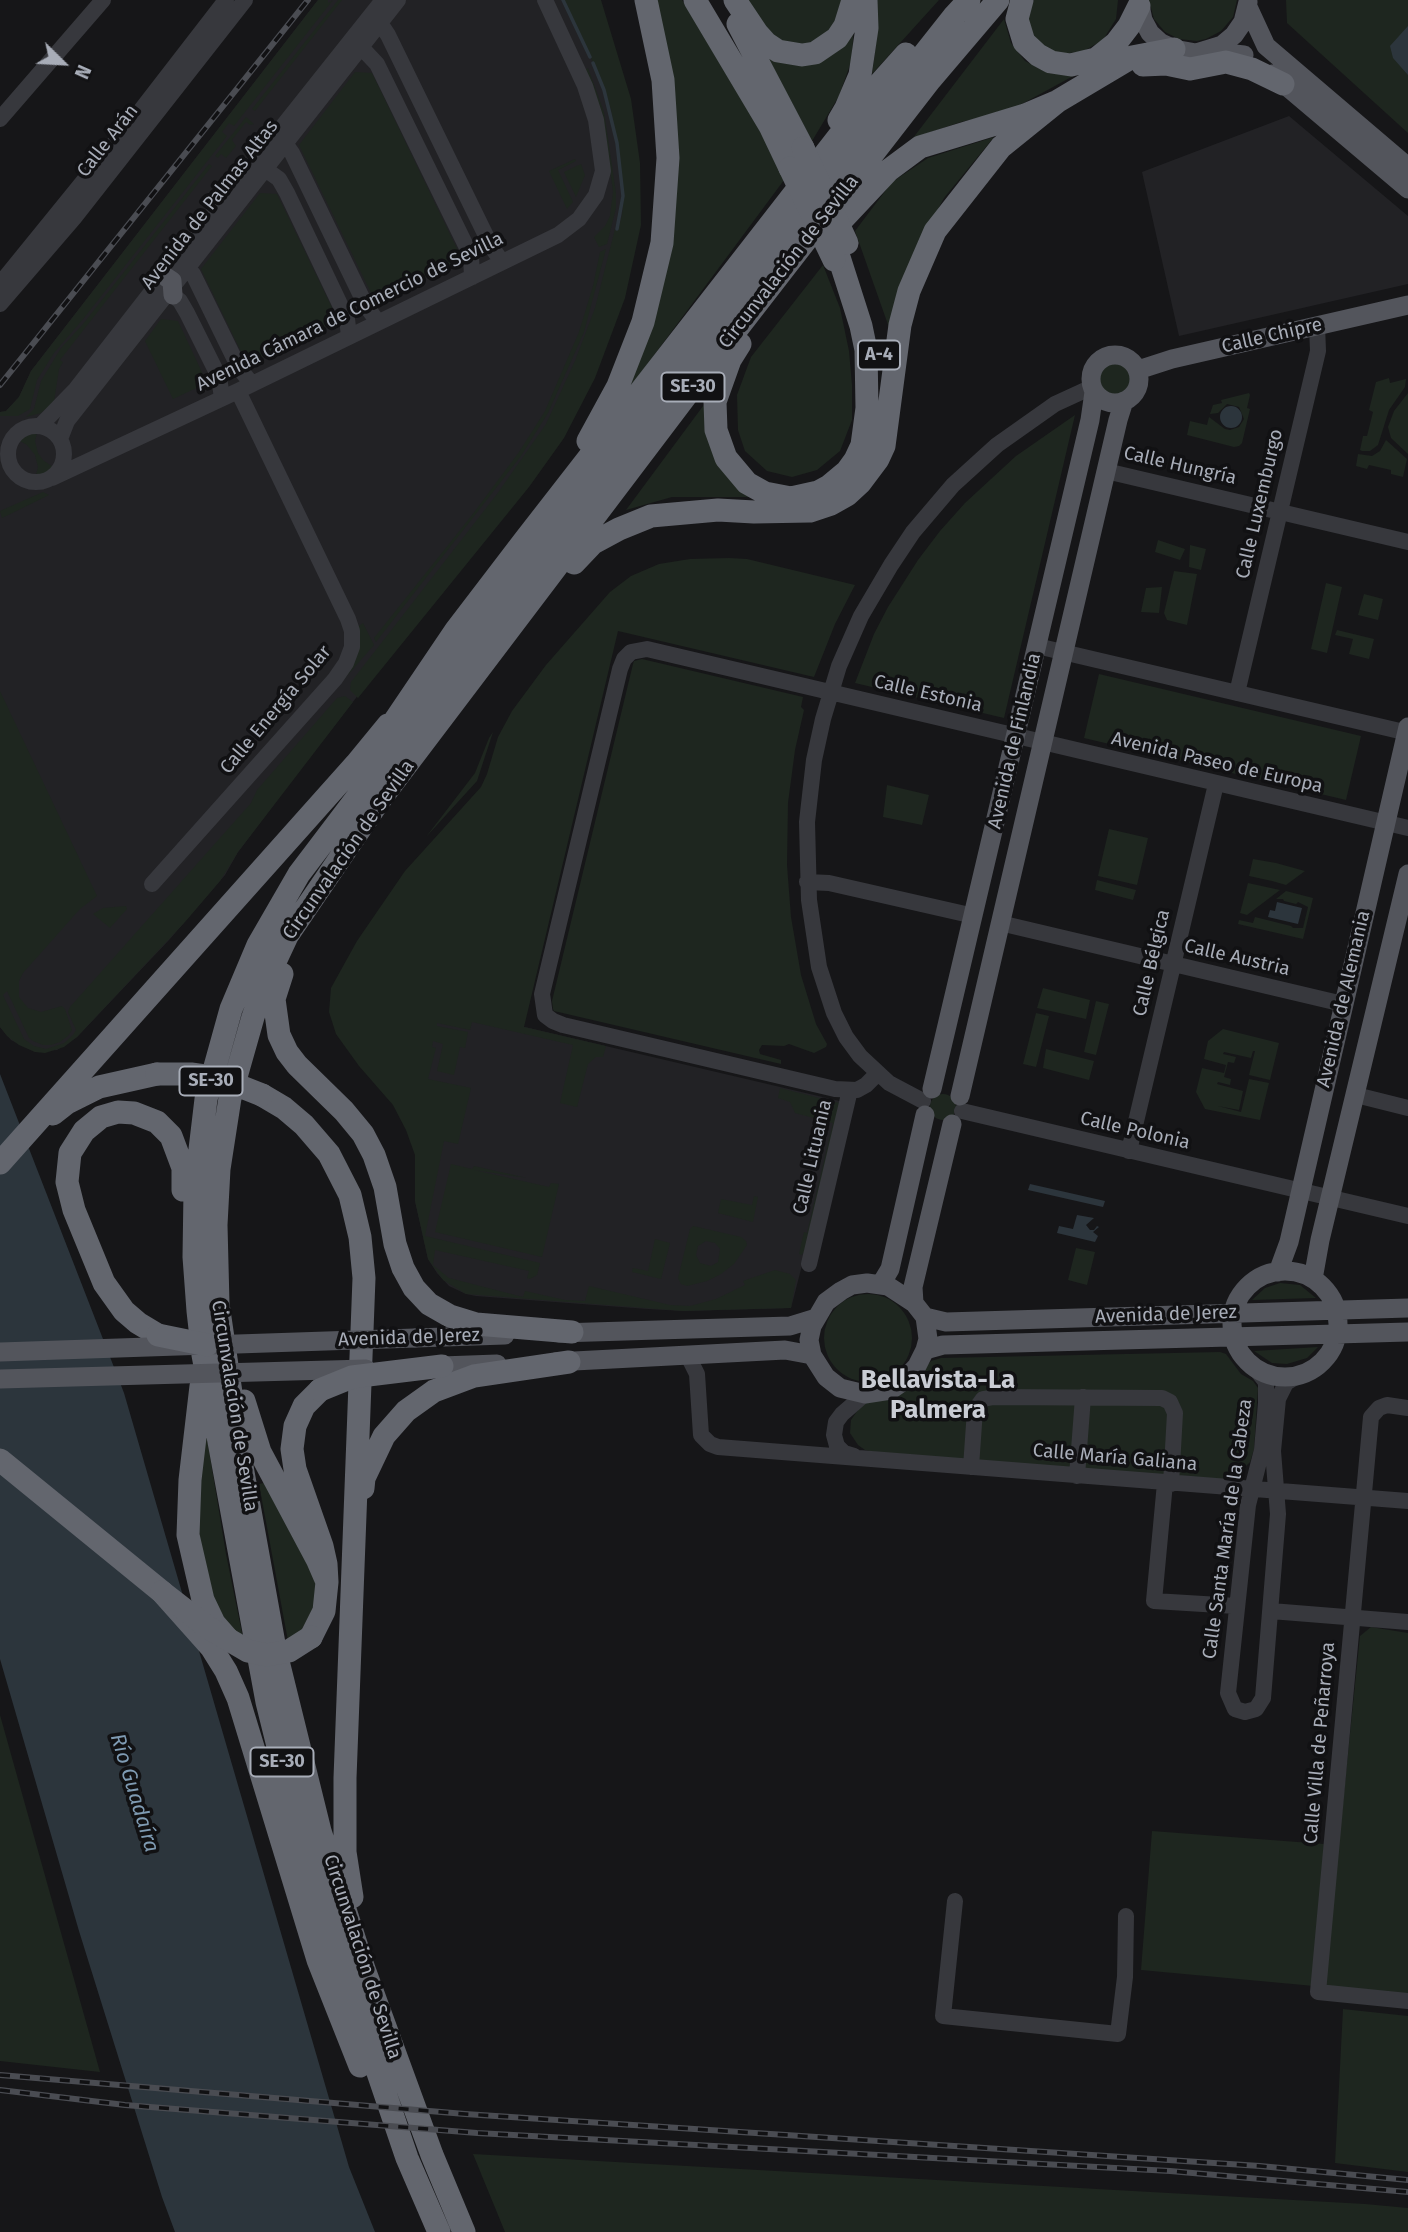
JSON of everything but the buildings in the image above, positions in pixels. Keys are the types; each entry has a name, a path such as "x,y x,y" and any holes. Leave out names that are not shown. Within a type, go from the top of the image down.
{"highway":[{"path":"524,541 583,450 618,386 643,322 662,243 668,158 663,80 646,0"},
{"path":"695,0 770,126 796,159"},
{"path":"702,0 796,159"},
{"path":"723,0 796,159 839,252 856,328 863,384 862,409 855,444 842,467 815,487 782,491 754,480 739,466 723,435 721,404 726,385 759,322 811,253 867,176 900,119"},
{"path":"735,0 766,43 778,51 802,55 815,53 837,38 845,26 853,0"},
{"path":"715,294 846,108 860,75 867,27 866,0"},
{"path":"274,915 304,850 456,630 881,82 956,0"},
{"name":"Circunvalación de Sevilla","path":"439,2232 407,2158 309,1867 267,1702 205,1350 194,1257 199,1145 209,1089 232,1009 274,915 299,874 849,149 969,0"},
{"name":"Circunvalación de Sevilla","path":"464,2232 422,2129 364,1969 320,1831 275,1649 241,1461 218,1304 216,1226 219,1170 230,1098 249,1028 265,983 282,947 379,801 713,360 968,32 998,0"},
{"path":"1022,0 1017,19 1024,42 1038,55 1051,62 1071,65 1096,59 1116,43 1129,26 1139,3"},
{"path":"811,253 889,170 920,147 1025,115 1058,101 1132,57 1174,49"},
{"path":"993,159 1082,96 1138,66 1166,64 1190,69 1226,62 1252,69 1283,84"},
{"path":"490,657 517,633 573,563 593,544 619,529 651,516 682,512 810,511 831,505 847,495 869,470 884,446 900,325 921,261 935,231 1001,147 1058,101"},
{"name":"A-4","path":"839,252 865,294 877,335 881,413 869,470"},
{"path":"0,1163 356,764 405,704"},
{"path":"308,905 274,999 279,1035 292,1058 344,1111 368,1144 385,1187 399,1256 414,1288 429,1304 450,1316 476,1324 572,1332"},
{"path":"18,1142 67,1103 99,1087 157,1074 191,1074 219,1078 262,1095 284,1108 304,1125 329,1154 350,1195 360,1237 364,1278 345,1778 345,1852 364,1969"},
{"path":"194,1257 183,1228 183,1168 171,1136 157,1122 134,1113 118,1112 101,1117 84,1131 70,1153 67,1182 74,1210 104,1283 124,1311 159,1335 205,1350 190,1480 188,1535 203,1600 214,1623 232,1643"},
{"path":"216,1226 237,1372 249,1421 273,1478 309,1542 327,1582"},
{"path":"354,1571 364,1478 384,1436 406,1411 435,1391 474,1376 569,1362"},
{"path":"0,1460 162,1592 232,1643 248,1651 267,1655 289,1651 311,1637 324,1611 327,1582 322,1546 299,1480 292,1449 295,1426 304,1406 320,1390 352,1377 442,1366"},
{"path":"162,1592 211,1647 238,1698 318,1960 365,2078 407,2158"}],"main road":[{"path":"1139,3 1150,33 1161,43 1174,49 1196,53 1222,45 1234,35 1243,22 1248,4"},
{"path":"1248,4 1266,46 1408,167"},
{"path":"1207,51 1245,55 1260,64 1408,189"},
{"name":"Calle Chipre","path":"1138,370 1172,359 1408,305"},
{"path":"1122,355 1132,361 1138,370 1137,389 1124,401 1108,402 1093,389 1092,369 1104,356 1122,355"},
{"name":"Avenida de Finlandia","path":"881,1284 890,1269 927,1102 974,916 1090,420 1093,389"},
{"name":"Avenida de Finlandia","path":"919,1310 914,1287 1124,401"},
{"name":"Avenida de Alemania","path":"1278,1272 1287,1250 1408,731"},
{"name":"Avenida de Alemania","path":"1313,1279 1316,1254 1406,896 1408,874"},
{"path":"940,1086 950,1087 958,1110 939,1126 931,1122 927,1102 940,1086"},
{"path":"1278,1272 1297,1273 1313,1279 1328,1293 1336,1310 1337,1334 1333,1346 1322,1362 1298,1376 1271,1376 1255,1368 1242,1355 1234,1337 1234,1313 1237,1303 1247,1288 1262,1277 1278,1272"},
{"path":"860,1284 881,1284 896,1289 919,1310 928,1329 925,1350 917,1366 901,1383 878,1393 850,1392 831,1383 820,1371 812,1355 810,1332 827,1302 841,1290 860,1284"},
{"name":"Avenida de Jerez","path":"919,1310 946,1322 1408,1308"},
{"name":"Avenida de Jerez","path":"0,1352 205,1350 415,1338 790,1326 816,1318"},
{"name":"Avenida de Jerez","path":"925,1350 943,1345 1408,1332"},
{"name":"Avenida de Jerez","path":"0,1379 210,1375 569,1362 792,1350 812,1355"}],"street":[{"path":"0,119 103,0"},
{"name":"Calle Arán","path":"0,284 138,114 226,0"},
{"name":"Calle Arán","path":"0,304 74,218 245,0"},
{"name":"Avenida de Palmas Altas","path":"269,163 318,80 363,42 383,0"},
{"name":"Avenida de Palmas Altas","path":"62,443 67,421 398,0"},
{"name":"Avenida Cámara de Comercio de Sevilla","path":"52,478 245,388 558,235 575,224 591,205 601,180 602,161 593,108 545,0"},
{"path":"380,23 387,32 491,246 502,262"},
{"path":"363,42 377,64 471,256 472,277"},
{"path":"285,144 366,306 378,322"},
{"name":"Avenida de Palmas Altas","path":"170,288 205,224 259,154 269,163"},
{"path":"269,163 287,192 347,319 349,336"},
{"name":"Calle Energía Solar","path":"152,884 335,678 346,663 352,647 352,631 348,619 245,388 239,368 188,268"},
{"name":"Avenida de Palmas Altas","path":"40,426 76,388 160,281 170,288"},
{"path":"170,288 187,313 219,377 222,398"},
{"name":"Calle Luxemburgo","path":"1237,693 1318,350 1317,325"},
{"path":"927,1102 908,1095 877,1073 846,1037 834,1013 819,967 807,882 807,822 814,760 830,692 850,640 871,596 902,548 953,485 998,445 1062,400 1093,389"},
{"path":"62,443 62,464 52,478 33,483 15,473 8,455 6,434 40,426 52,430 62,443 83,459 94,459"},
{"name":"Calle Hungría","path":"1106,471 1408,542"},
{"path":"1037,646 1408,731"},
{"name":"Calle Estonia","path":"850,1090 563,1025 545,1015 542,1005 548,968 620,669 627,656 636,650 647,649 1016,736"},
{"name":"Avenida Paseo de Europa","path":"1016,736 1408,828"},
{"name":"Calle Bélgica","path":"1129,1151 1216,784"},
{"path":"807,882 829,883 974,916"},
{"name":"Calle Austria","path":"1000,923 1343,1004"},
{"name":"Calle Lituania","path":"808,1265 850,1090 857,1090 877,1073"},
{"path":"1356,1095 1408,1108"},
{"name":"Calle Polonia","path":"958,1110 1408,1216"},
{"name":"Calle María Galiana","path":"685,1356 697,1374 704,1440 718,1447 1250,1491 1408,1501"},
{"name":"Calle Santa María de la Cabeza","path":"1255,1368 1266,1382 1267,1396 1262,1450 1250,1491 1228,1693 1235,1709 1245,1712 1256,1709 1263,1698 1278,1514 1273,1451 1278,1396 1286,1382 1298,1376"},
{"path":"860,1458 844,1453 836,1446 834,1435 836,1422 864,1394"},
{"path":"1077,1476 1083,1397"},
{"path":"971,1467 975,1410 983,1399 1162,1398 1170,1402 1175,1413 1154,1601 1236,1606"},
{"name":"Calle Villa de Peñarroya","path":"1408,1408 1387,1405 1379,1408 1371,1417 1325,1993 1408,2001"},
{"path":"1271,1611 1408,1622"},
{"path":"955,1901 943,2016 1118,2034 1125,1977 1126,1916"}],"shaded area":[{"path":"318,0 582,0 619,121 635,245 614,327 394,649 238,852 225,875 169,940 77,1037 57,1050 35,1052 11,1040 0,1027 0,412 6,411 19,397 31,371"},
{"path":"318,0 328,0 328,3 333,0 234,126 229,123 222,132 227,136 54,353 37,380 30,409 18,416 0,416 0,412 6,411 19,397 31,371"},
{"path":"338,0 342,0 255,111 252,109"},
{"path":"563,0 601,0 631,99 640,163 641,225 625,298 595,378 564,438 529,487 358,698 350,690 351,682 497,494 546,424 575,361 595,308 615,229 618,230 624,193 611,109 597,71"},
{"path":"656,0 682,0 711,43 787,176 626,393 675,205"},
{"path":"737,0 852,0 852,59 839,96 812,141"},
{"path":"874,0 939,0 872,74 877,36"},
{"path":"1034,0 1118,0 1116,19 1103,40 1082,52 1058,54 1038,43 1028,27 1027,9"},
{"path":"1149,0 1237,0 1233,17 1221,31 1197,41 1179,39 1165,32 1154,19"},
{"path":"1286,0 1408,0 1408,133 1287,23"},
{"path":"1004,19 1011,43 1025,61 1048,73 1075,75 1009,111 961,122 913,138"},
{"path":"588,68 604,112 616,193 616,208 607,244 599,247 594,237 610,216 613,192 606,139 585,70"},
{"path":"355,72 372,73 462,259 375,301 299,145"},
{"path":"1289,116 1408,216 1408,284 1179,336 1142,172"},
{"path":"246,117 254,124 246,122 232,140 236,146 226,158 221,154 218,158 215,156"},
{"path":"994,137 944,198 918,246 892,336 855,231 892,182 928,158"},
{"path":"575,159 576,161 558,170 573,202 567,209 549,171"},
{"path":"209,164 212,166 60,360 63,362 59,369 54,402 41,413 26,417 34,409 41,381 61,348 83,324"},
{"path":"581,164 585,175 576,197 564,172"},
{"path":"260,193 277,194 338,320 247,364 201,269"},
{"path":"606,249 584,332 548,413 521,456 376,642 374,638 472,515 519,452 545,411 579,332 600,252"},
{"path":"823,265 840,308 849,351 852,420 840,451 817,470 792,477 767,471 745,451 738,430 737,395 751,357"},
{"path":"161,319 178,321 207,383 173,399 145,341"},
{"path":"1115,363 1126,368 1131,379 1126,390 1115,395 1104,390 1099,379 1104,368"},
{"path":"1389,378 1390,383 1406,379 1405,387 1389,410 1378,445 1370,451 1362,451 1363,436 1367,436 1373,412 1369,410 1376,382"},
{"path":"1249,393 1247,408 1250,409 1239,446 1187,435 1190,421 1207,425 1209,417 1225,429 1239,427 1244,419 1239,407 1227,404 1218,413 1210,414 1213,405 1222,403 1221,400"},
{"path":"1408,393 1408,454 1391,438 1388,427 1394,411"},
{"path":"706,402 750,497 672,497 626,510"},
{"path":"1075,415 1004,718 855,683 888,607 940,531 965,503 1016,456"},
{"path":"37,433 35,441 38,453 53,467 46,473 36,475 38,467 35,455 20,441 27,435"},
{"path":"1386,440 1407,459 1403,477 1391,474 1391,470 1369,465 1367,469 1356,466 1358,454 1372,456 1380,451"},
{"path":"43,492 49,495 2,518 0,511"},
{"path":"1158,540 1185,549 1180,560 1155,552"},
{"path":"1190,545 1206,549 1201,570 1189,567"},
{"path":"690,559 747,559 855,585 835,624 814,677 618,631 524,1027 606,1046 603,1057 596,1057 588,1064 577,1107 560,1103 573,1045 472,1022 470,1030 437,1023 437,1026 468,1032 465,1048 460,1047 454,1075 437,1071 443,1044 433,1041 432,1047 436,1048 428,1079 471,1088 458,1144 444,1141 425,1236 540,1263 537,1275 530,1279 527,1278 529,1271 435,1250 433,1265 449,1278 523,1297 525,1291 565,1300 585,1301 589,1286 670,1305 690,1306 716,1299 745,1285 743,1281 775,1270 790,1274 796,1280 791,1308 683,1311 466,1294 443,1280 428,1259 415,1201 415,1155 393,1105 336,1034 329,1012 331,988 357,941 405,871 481,787 498,737 512,711 546,665 610,592 631,576 659,564"},
{"path":"1174,571 1197,574 1187,625 1167,620 1164,613"},
{"path":"1326,583 1342,587 1327,653 1311,649"},
{"path":"1162,587 1159,613 1141,612 1146,588"},
{"path":"1364,594 1383,599 1378,620 1358,615"},
{"path":"363,623 374,645 340,684 357,627"},
{"path":"1337,630 1374,639 1369,659 1349,654 1353,639 1335,635"},
{"path":"642,659 803,697 801,707 804,710 788,803 787,865 791,917 801,975 816,1024 827,1044 814,1053 789,1044 762,1045 760,1054 781,1060 781,1064 553,1009 552,1001 633,664 634,661"},
{"path":"1099,674 1361,736 1346,800 1084,738"},
{"path":"0,691 97,896 80,909 23,973 19,981 19,997 28,1008 41,1012 62,1006 65,1009 72,1030 68,1036 51,1045 33,1041 29,1038 7,991 3,995 24,1039 34,1046 46,1049 64,1043 73,1035 76,1030 68,1012 70,1007 251,803 257,790 337,698 345,696 353,702 238,852 220,881 185,922 77,1037 64,1047 45,1053 19,1045 0,1027"},
{"path":"493,732 477,781 426,837 475,773"},
{"path":"887,785 929,795 922,825 883,817"},
{"path":"1109,829 1148,838 1137,885 1098,876"},
{"path":"1253,859 1305,871 1286,885 1249,876"},
{"path":"1097,880 1136,890 1133,900 1095,890"},
{"path":"1248,883 1280,890 1247,915 1240,913"},
{"path":"1286,891 1313,898 1303,939 1238,924 1239,920 1253,923 1255,917 1293,928 1303,928 1308,907 1298,902 1296,904 1276,899"},
{"path":"126,906 127,909 110,928 93,914 103,908"},
{"path":"1043,988 1090,1000 1086,1019 1037,1008"},
{"path":"1096,1001 1109,1004 1096,1055 1084,1052"},
{"path":"427,1004 844,1102 791,1308 683,1311 648,1309 476,1296 449,1286 428,1259 415,1201"},
{"path":"1036,1013 1049,1016 1036,1067 1023,1064"},
{"path":"1223,1029 1279,1043 1270,1080 1249,1075 1255,1051 1251,1058 1224,1052 1223,1054 1236,1057 1234,1063 1228,1062 1224,1077 1231,1079 1230,1085 1217,1084 1243,1091 1239,1110 1218,1106 1241,1112 1249,1079 1269,1083 1260,1120 1205,1109 1196,1092 1202,1068 1224,1073 1226,1065 1204,1059 1208,1041"},
{"path":"1046,1049 1094,1061 1089,1080 1043,1068"},
{"path":"780,1088 827,1100 826,1105 834,1106 835,1102 840,1103 806,1251 801,1255 799,1254 804,1232 807,1233 833,1123 795,1113 790,1102 778,1098"},
{"path":"943,1094 952,1098 956,1107 952,1116 943,1120 934,1116 930,1107 934,1098"},
{"path":"451,1164 472,1169 474,1166 527,1178 474,1170 549,1187 551,1183 559,1184 542,1257 435,1232"},
{"path":"754,1196 758,1197 753,1222 718,1213 721,1199 752,1205"},
{"path":"693,1226 741,1237 747,1245 734,1264 721,1274 687,1286 681,1284 678,1278","holes":["706,1241 715,1243 720,1249 718,1262 711,1266 700,1263 696,1255 698,1246"]},
{"path":"655,1239 670,1243 661,1279 632,1272 633,1268 648,1271"},
{"path":"1076,1248 1095,1252 1087,1285 1068,1280"},
{"path":"1280,1283 1300,1285 1316,1298 1252,1300 1265,1288"},
{"path":"868,1294 885,1298 899,1307 908,1321 912,1338 908,1355 899,1369 885,1378 868,1382 851,1378 837,1369 828,1355 824,1338 828,1321 837,1307 851,1298"},
{"path":"1318,1347 1307,1358 1287,1364 1272,1363 1254,1351"},
{"path":"1226,1354 1241,1374 1253,1381 1258,1388 1254,1449 1250,1462 1225,1480 875,1452 858,1445 850,1433 851,1420 860,1407 921,1371 931,1361 941,1358"},
{"path":"204,1420 244,1643 220,1623 195,1537"},
{"path":"264,1483 318,1578 314,1620 288,1641 259,1484"},
{"path":"1371,1627 1408,1633 1408,1995 1324,1988 1360,1636"},
{"path":"0,1715 100,2072 0,2061"},
{"path":"1152,1831 1324,1844 1314,1986 1141,1970"},
{"path":"1343,2009 1408,2016 1408,2172 1335,2163"},
{"path":"473,2154 1365,2204 1408,2208 1408,2232 505,2232"}],"water":[{"path":"1408,26 1408,75 1393,58 1390,46"},
{"path":"1227,406 1235,406 1242,413 1242,421 1235,428 1227,428 1220,421 1220,413"},
{"path":"1277,902 1302,908 1298,924 1268,917 1270,910 1275,911"},
{"name":"Río Guadaíra","path":"0,1074 124,1393 349,2167 375,2232 175,2232 162,2197 79,1931 0,1659"},
{"path":"1030,1184 1105,1201 1103,1207 1028,1190"},
{"path":"1077,1215 1094,1218 1086,1225 1090,1230 1099,1227 1093,1232 1098,1236 1095,1242 1057,1233 1059,1226 1073,1229"}],"waterway":[{"path":"563,0 590,57"},
{"path":"593,63 604,90 617,143 623,196 617,229"}],"railway":[{"path":"0,385 308,0"},
{"path":"0,2075 465,2114 1260,2166 1408,2180"},
{"path":"0,2090 125,2105 477,2133 1170,2171 1408,2192"}],"district":[{"name":"Bellavista-La Palmera","path":"938,1396"}]}
